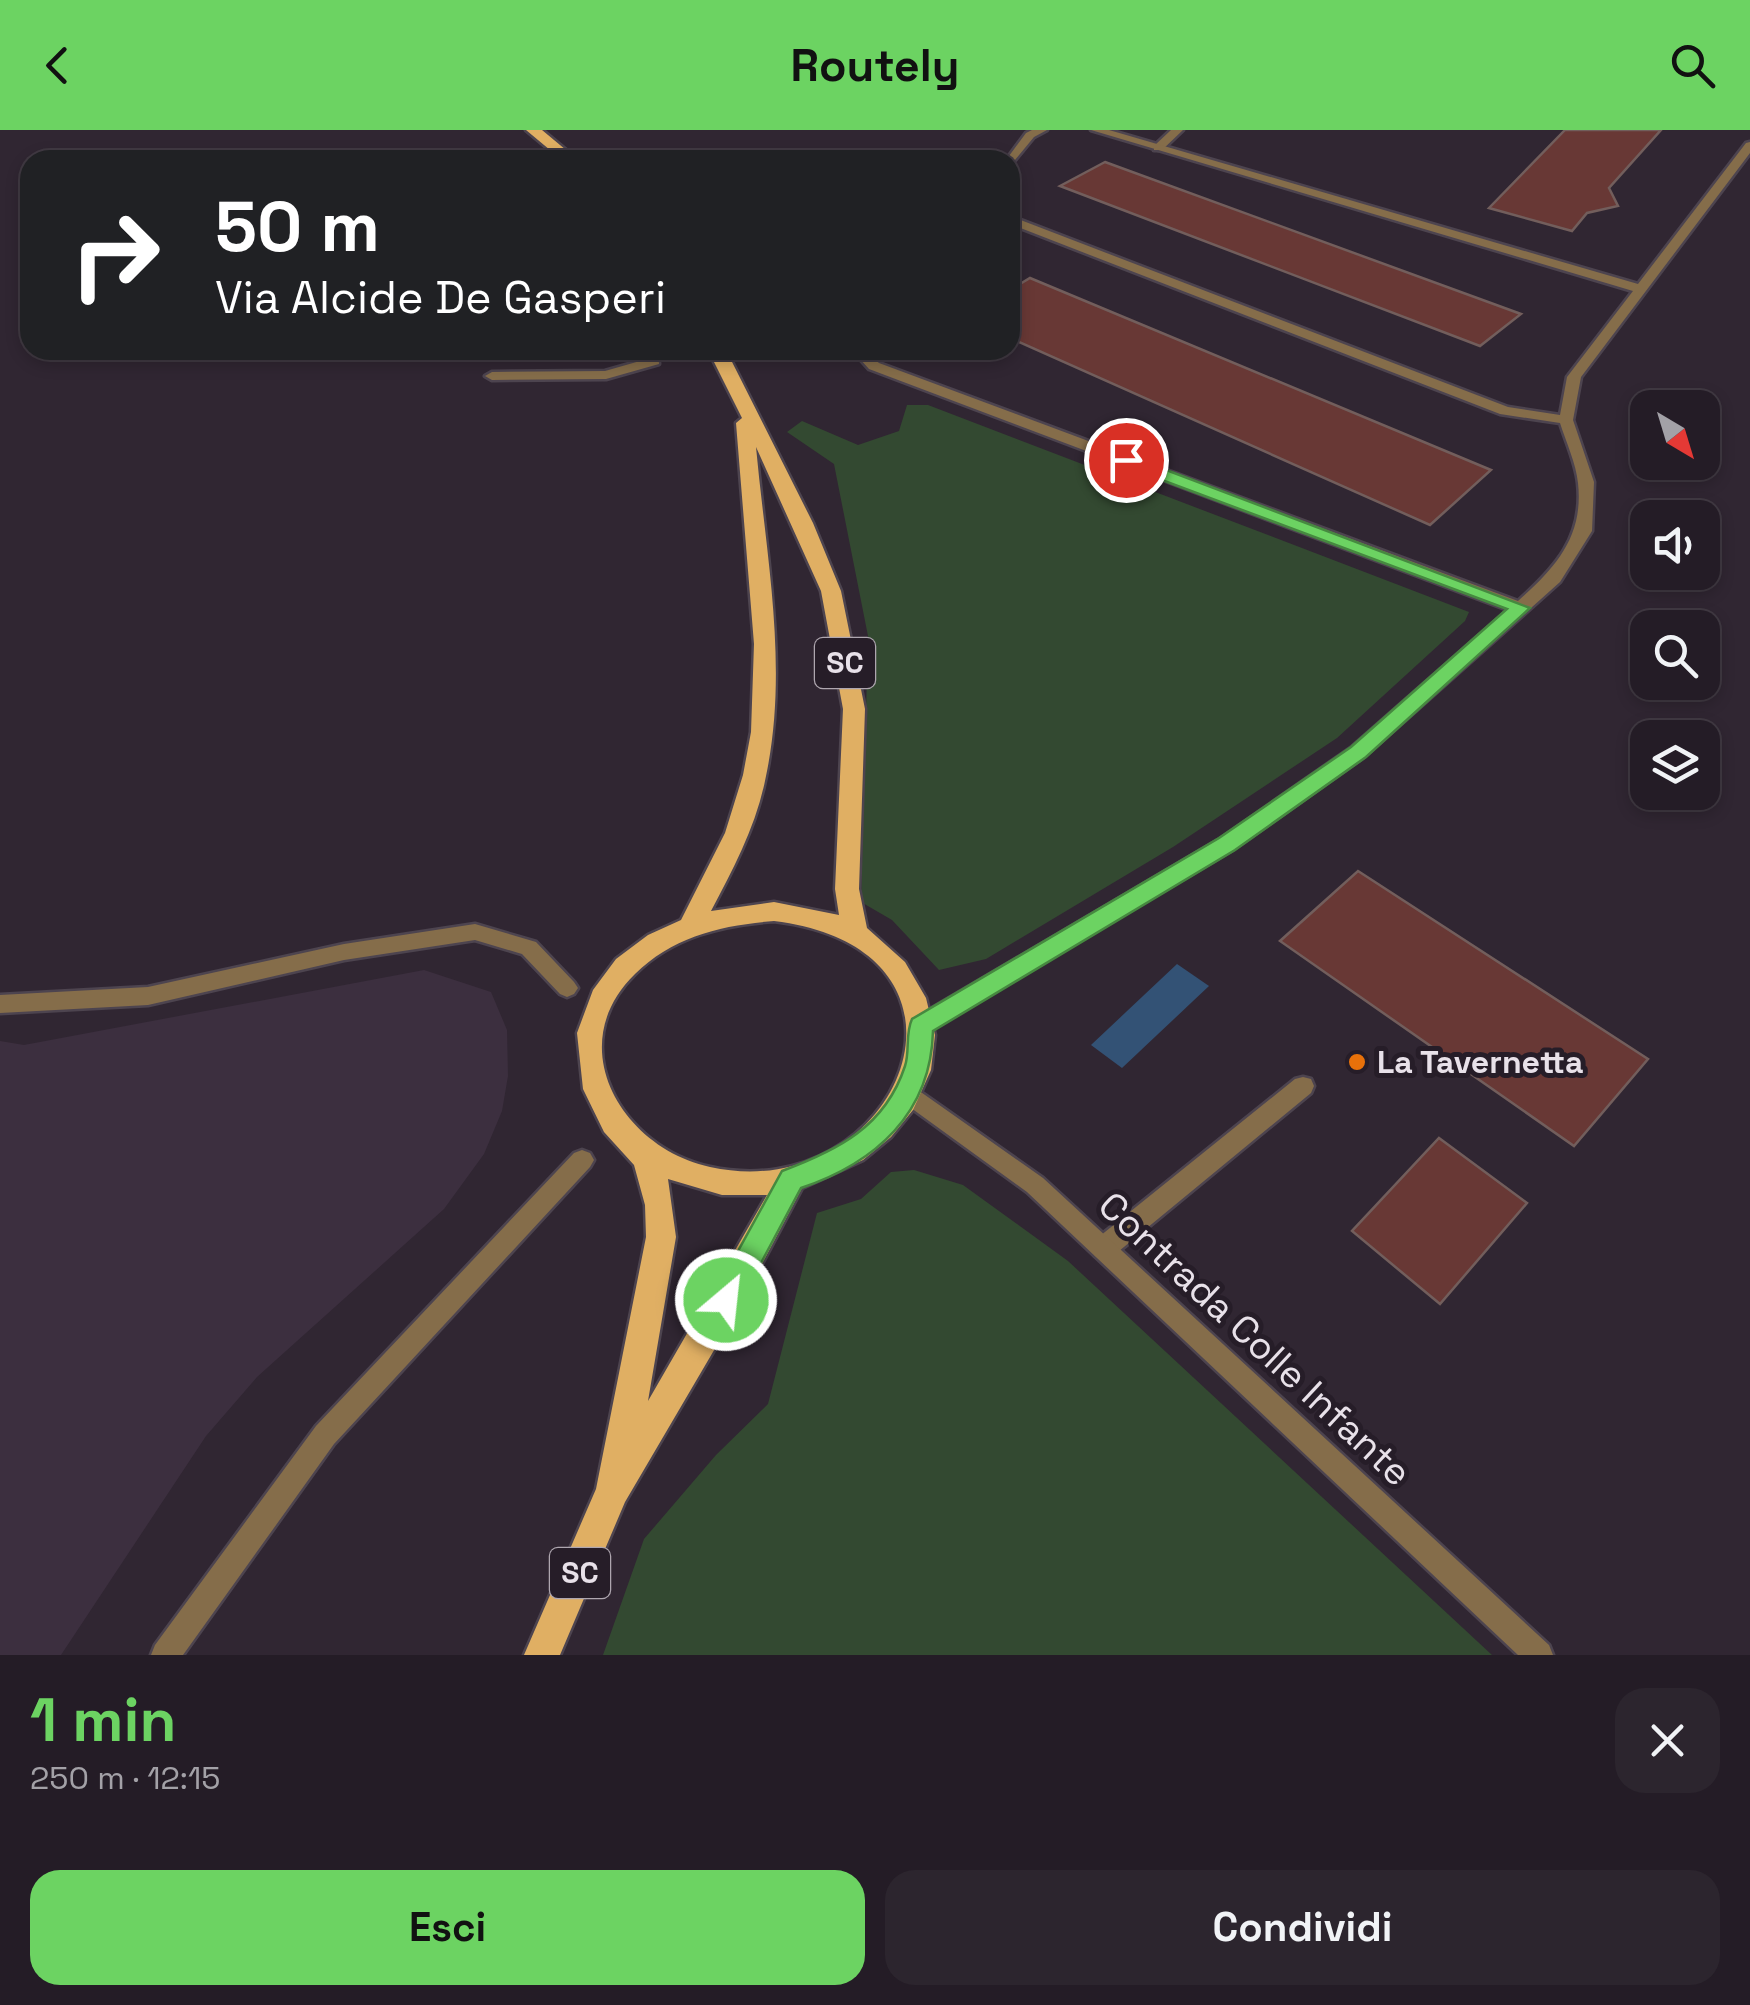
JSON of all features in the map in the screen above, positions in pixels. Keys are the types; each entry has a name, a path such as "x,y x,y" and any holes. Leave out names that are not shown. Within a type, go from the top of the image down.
{"main road":[{"path":"533,130 558,150"},
{"name":"SC","path":"721,360 803,523 830,591 854,709 847,889 856,933"},
{"name":"SC","path":"692,923 731,852 756,774 762,719 762,602 745,413"},
{"path":"794,911 856,933 900,972 920,1026 920,1060 908,1093 889,1122 863,1147 829,1167 792,1179 752,1184 713,1182 676,1171 644,1153 618,1130 601,1102 591,1072 591,1041 598,1011 613,983 662,938 692,923 725,914 794,911"},
{"name":"SC","path":"613,1490 650,1311 662,1225 644,1153"},
{"name":"SC","path":"542,1655 613,1490 726,1300 792,1179"}],"street":[{"path":"1019,150 1030,134 1041,130"},
{"path":"1097,130 1638,288"},
{"path":"1158,148 1177,130"},
{"path":"920,1026 1227,844 1358,752 1554,578 1584,530 1586,482 1566,420 1574,378 1638,288 1750,145"},
{"path":"1020,224 1505,411 1566,420"},
{"path":"492,376 606,375 654,360"},
{"path":"870,360 874,366 1520,608"},
{"path":"0,1004 148,996 344,952 475,932 529,948 567,988"},
{"path":"1104,1248 1304,1086"},
{"name":"Contrada Colle Infante","path":"908,1093 1035,1185 1539,1655"},
{"path":"166,1655 325,1435 582,1160"}],"shaded area":[{"path":"424,970 491,992 507,1030 508,1076 502,1111 484,1154 444,1209 257,1377 206,1436 61,1655 0,1655 0,1041 24,1045"}],"green space":[{"path":"907,405 928,405 1469,612 1465,621 1337,738 1173,847 986,959 939,970 892,920 861,902 868,636 834,464 787,432 802,421 858,445 899,431"},
{"path":"914,1170 963,1185 1068,1261 1492,1655 603,1655 644,1539 716,1455 768,1404 817,1213 861,1199 891,1172"}],"water":[{"path":"1177,964 1209,986 1122,1068 1091,1045"}],"building":[{"path":"1565,130 1661,130 1609,188 1618,206 1587,213 1572,231 1489,208"},
{"path":"1105,162 1521,314 1480,346 1060,186"},
{"path":"1030,278 1491,470 1430,525 1020,342 1020,284"},
{"path":"1358,871 1648,1059 1574,1146 1280,941"},
{"path":"1439,1138 1527,1203 1440,1304 1352,1231"}],"place":[{"name":"La Tavernetta","path":"1357,1062"}],"route":[{"path":"726,1300 792,1179 829,1167 863,1147 889,1122 908,1093 920,1060 920,1026 1227,844 1358,752 1520,608 1126,460"}]}
